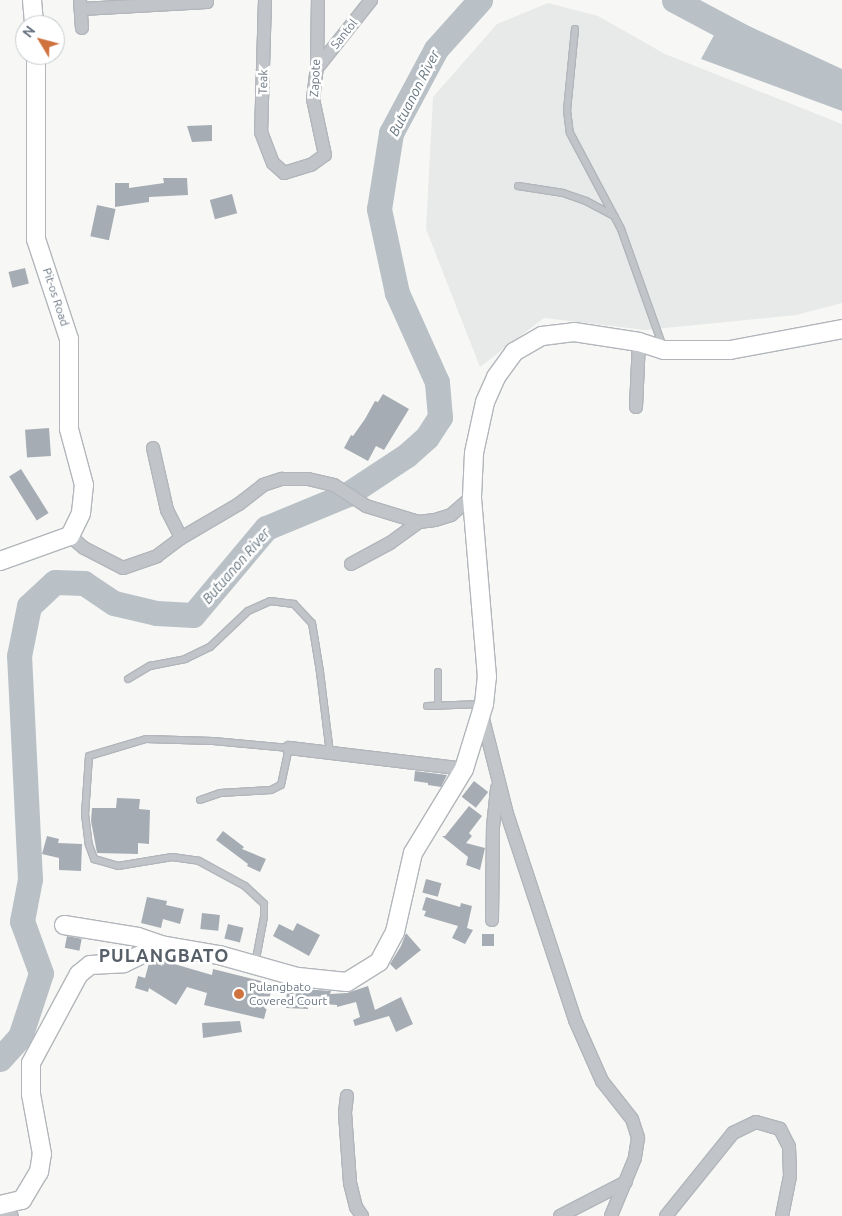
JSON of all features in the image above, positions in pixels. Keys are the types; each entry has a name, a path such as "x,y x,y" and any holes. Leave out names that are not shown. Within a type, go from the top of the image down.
{"street":[{"path":"32,0 33,15"},
{"path":"82,28 81,4 207,2 207,0"},
{"name":"Teak","path":"265,0 261,132 273,163 284,173 311,165 325,155"},
{"name":"Zapote","path":"318,0 317,68 313,99 325,155"},
{"name":"Santol","path":"317,68 371,0"},
{"name":"Pit-os Road","path":"36,65 36,239 70,339 69,429 84,485 81,513 70,536"},
{"path":"64,925 138,937 161,945 219,955 298,977 347,982 379,962 395,932 413,853 464,769 483,710 487,677 472,497 474,453 485,402 496,377 514,352 542,336 574,332 639,342 664,350 730,350 842,329"},
{"path":"636,407 639,342"},
{"path":"153,448 166,510 181,538"},
{"path":"0,561 70,536 84,548 123,568 157,556 181,538 239,504 263,485 282,479 308,479 334,485 366,506 419,522 451,515 472,497"},
{"path":"351,564 390,543 419,522"},
{"path":"483,710 506,814 575,1020 602,1081 632,1118 638,1138 635,1158 611,1216"},
{"path":"288,748 464,769"},
{"path":"492,920 493,827 498,782"},
{"path":"5,1209 22,1200 39,1172 42,1154 31,1094 31,1063 79,974 90,965 124,963 161,945"},
{"path":"347,1096 345,1113 350,1183 356,1207 362,1216"},
{"path":"666,1216 733,1133 756,1122 780,1129 789,1147 790,1176 782,1216"},
{"path":"560,1216 626,1182"}],"lane":[{"path":"576,29 567,110 570,133 615,217 632,256 664,350"},
{"path":"518,186 563,193 586,201 615,217"},
{"path":"128,679 150,666 185,660 210,647 248,611 263,604 270,601 294,604 312,622 330,753"},
{"path":"438,672 438,706"},
{"path":"428,706 483,710"},
{"path":"200,800 220,793 271,790 281,785 288,748 213,741 146,739 88,756 85,814 89,845 94,859 118,866 172,856 199,861 245,886 264,904 264,917 255,965"}],"shaded area":[{"path":"548,3 598,16 665,54 842,124 842,303 796,315 645,330 544,318 480,367 426,229 433,97 497,24"},
{"path":"725,15 842,69 842,111 701,59"}],"building":[{"path":"212,125 212,141 192,142 187,126"},
{"path":"163,178 187,178 188,195 149,197 149,202 115,207 115,183 129,183 129,188 164,183"},
{"path":"232,194 237,213 215,219 210,200"},
{"path":"97,205 116,209 109,240 90,236"},
{"path":"25,268 29,284 12,288 9,272"},
{"path":"383,394 409,409 384,450 376,446 368,461 344,448 351,435 353,436 365,419 375,401 378,402"},
{"path":"49,428 51,456 27,458 25,430"},
{"path":"21,469 49,513 37,521 9,476"},
{"path":"415,771 447,775 441,787 414,781"},
{"path":"474,781 488,792 476,808 462,797"},
{"path":"117,798 140,799 139,809 150,810 149,844 138,843 138,854 97,853 91,821 92,808 116,808"},
{"path":"469,806 482,816 469,833 472,836 466,843 485,848 480,870 466,865 468,857 442,836 445,836"},
{"path":"223,831 244,847 242,849 266,859 260,872 247,866 248,864 216,840"},
{"path":"47,836 59,839 58,843 82,844 81,871 59,870 59,858 42,854"},
{"path":"426,879 441,883 438,897 422,893"},
{"path":"147,897 167,901 166,905 184,909 180,924 163,919 161,928 141,923"},
{"path":"426,897 460,907 461,903 472,906 467,928 473,930 465,944 452,938 458,926 424,916 426,911 422,910"},
{"path":"202,913 220,915 218,931 200,929"},
{"path":"297,923 320,935 309,956 273,936 279,924 293,931"},
{"path":"228,924 244,928 240,942 224,939"},
{"path":"406,933 421,950 396,970 390,964 401,946"},
{"path":"482,934 494,934 494,946 482,946"},
{"path":"67,936 82,939 79,951 65,948"},
{"path":"157,959 212,975 213,969 273,984 264,1019 204,1005 207,993 187,987 176,1005 149,988 148,992 135,988 138,976 145,978 149,963"},
{"path":"368,986 375,1010 401,997 413,1024 396,1032 389,1016 355,1026 353,1020 360,1017 356,1002 337,1007 337,1005 308,1003 308,1009 286,1008 287,988 331,991 330,994 347,993"},
{"path":"240,1021 242,1032 203,1038 202,1023"}],"waterway":[{"name":"Butuanon River","path":"0,1059 20,1037 41,973 22,921 30,879 19,656 29,606 55,582 84,583 114,603 156,613 193,615 266,528 348,494 407,455 427,437 440,417 437,382 397,293 379,209 391,133 436,49 480,0"},
{"name":"Butuanon River","path":"674,0 749,40"}],"place":[{"name":"Pulangbato Covered Court","path":"239,994"}],"district":[{"name":"PULANGBATO","path":"164,955"}]}
